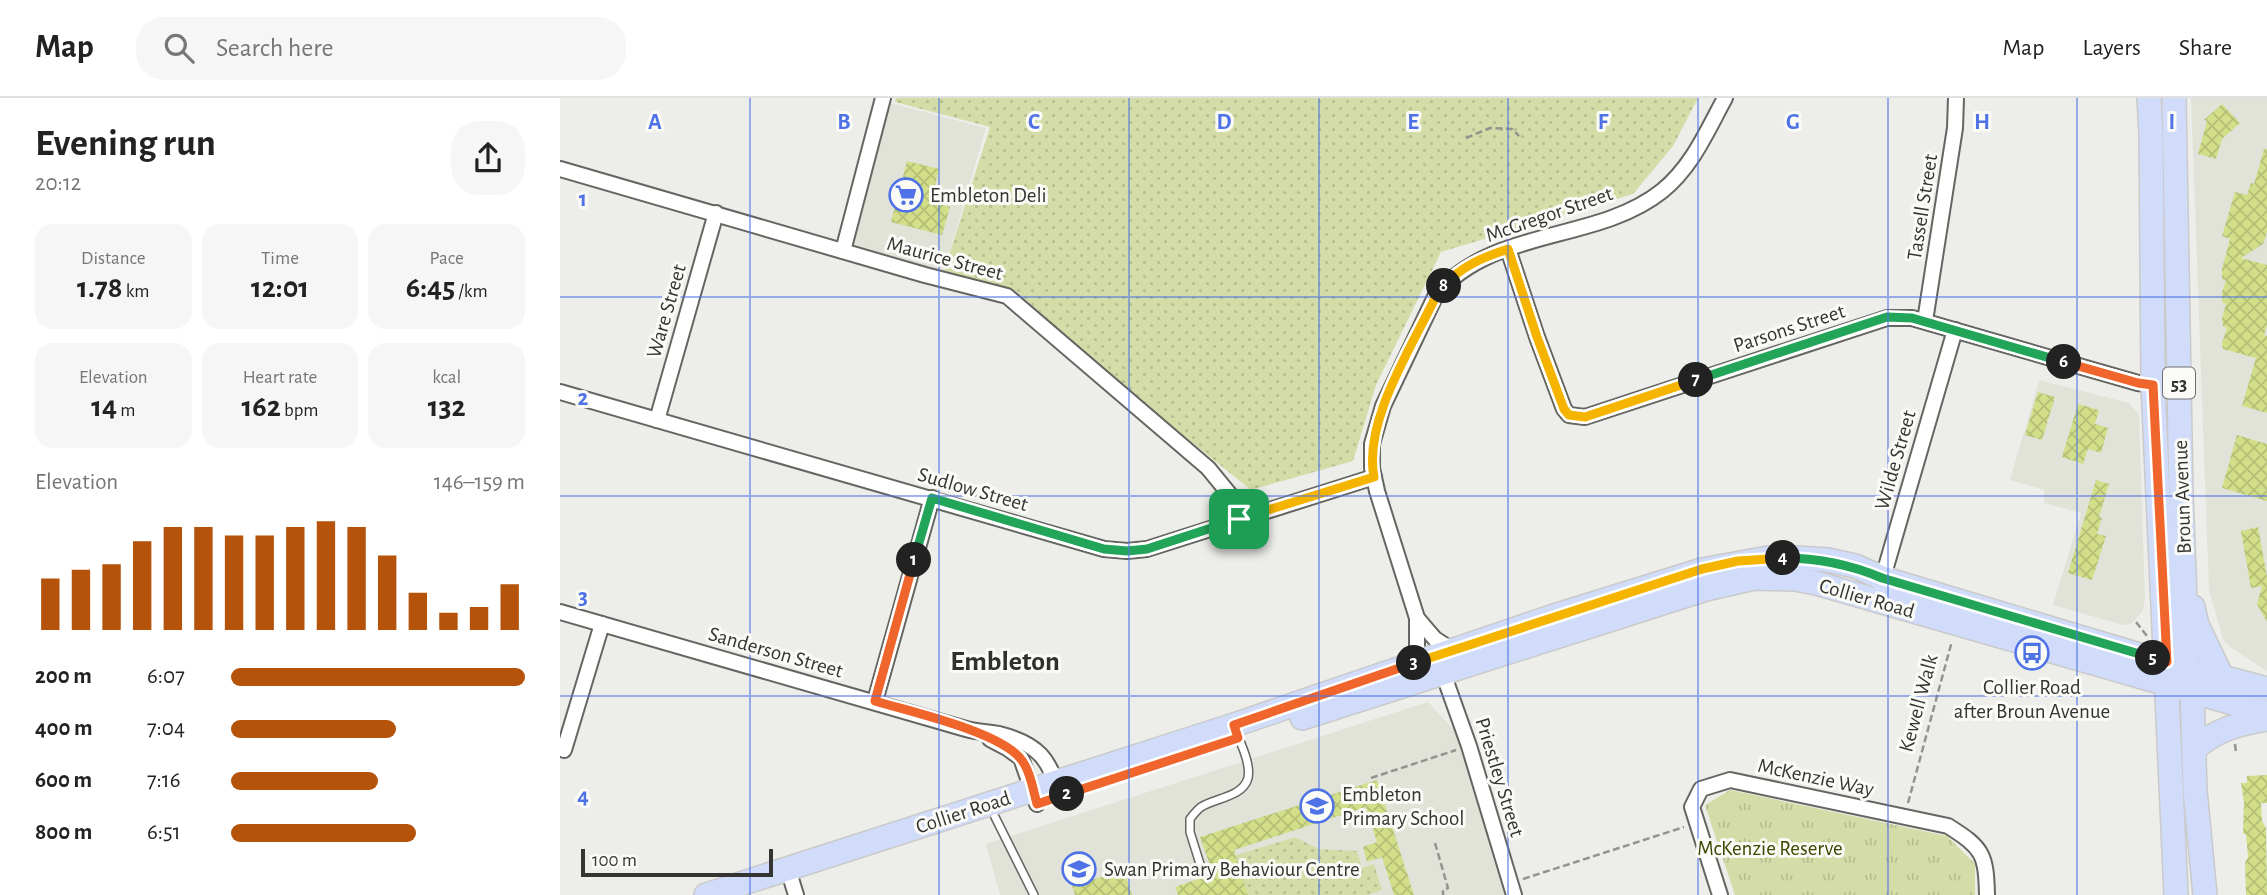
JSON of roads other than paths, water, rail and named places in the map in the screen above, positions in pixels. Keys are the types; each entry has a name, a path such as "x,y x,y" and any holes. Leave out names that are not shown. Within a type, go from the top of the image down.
{"main road":[{"name":"Broun Avenue","path":"2149,98 2153,385 2176,895"},
{"name":"Broun Avenue","path":"2174,98 2185,577 2195,790 2205,895"},
{"name":"Collier Road","path":"1236,731 1409,665 1656,583 1738,561 1768,558 1828,560 1855,566 1880,589 2191,680 2267,713"},
{"path":"2185,577 2197,625 2222,677"},
{"name":"Collier Road","path":"706,895 792,882 1035,796 1236,731 1443,673 1667,599 1742,580 1795,579 1880,589 2107,645 2167,673"},
{"path":"2107,645 2157,629 2163,618"},
{"name":"Collier Road","path":"2191,680 2222,677 2267,689"},
{"path":"2195,749 2212,735 2248,722 2267,719"},
{"name":"Collier Road","path":"746,895 995,817 1035,796"}],"street":[{"path":"843,251 883,98"},
{"name":"McGregor Street","path":"1409,665 1417,649 1417,618 1374,477 1372,444 1383,406 1436,296 1449,280 1476,261 1606,219 1641,204 1662,191 1693,157 1725,98"},
{"name":"Tassell Street","path":"1925,321 1954,135 1956,98"},
{"name":"Maurice Street","path":"560,169 1007,296 1208,468 1231,496 1239,519"},
{"name":"Ware Street","path":"657,420 716,214"},
{"name":"Parsons Street","path":"1508,249 1537,337 1564,409 1569,415 1585,417 1887,317 1925,321 2138,383 2153,385"},
{"name":"Wilde Street","path":"1880,589 1955,330"},
{"name":"Sudlow Street","path":"560,392 1104,549 1147,549 1374,477"},
{"path":"875,701 932,498"},
{"name":"Sanderson Street","path":"560,612 981,733 1021,758 1035,796"},
{"name":"McGregor Street","path":"1417,618 1440,644 1452,650"},
{"path":"564,750 602,624"},
{"name":"Priestley Street","path":"1443,673 1469,746 1512,889"},
{"name":"Sanderson Street","path":"981,733 997,733 1030,746 1051,766 1058,789"},
{"name":"McKenzie Way","path":"1720,895 1692,807 1701,789 1730,780 1948,826 1970,840 1987,863 1987,895"}],"lane":[{"path":"1200,864 1190,819 1201,807 1230,795 1243,786 1248,778 1247,765 1236,731"},
{"path":"995,817 1034,895"}],"place":[{"name":"Embleton Deli","path":"906,195"},
{"name":"Collier Road after Broun Avenue","path":"2032,653"},
{"name":"Embleton Primary School","path":"1317,806"},
{"name":"Swan Primary Behaviour Centre","path":"1079,869"}],"district":[{"name":"Embleton","path":"1005,660"}],"park label":[{"name":"McKenzie Reserve","path":"1770,848"}]}
